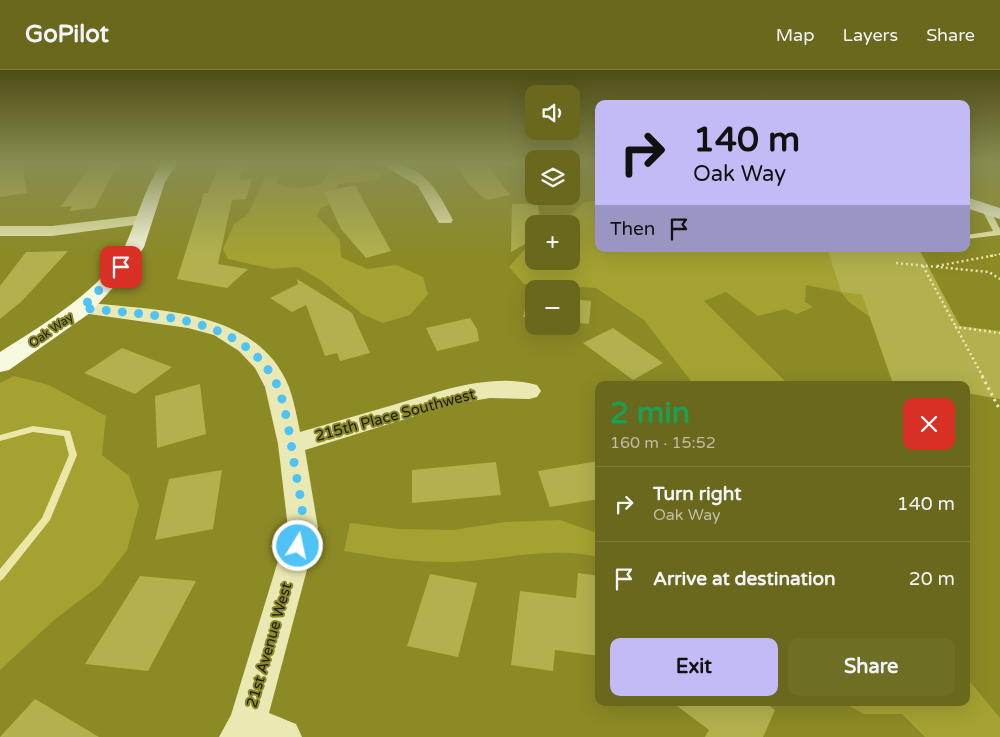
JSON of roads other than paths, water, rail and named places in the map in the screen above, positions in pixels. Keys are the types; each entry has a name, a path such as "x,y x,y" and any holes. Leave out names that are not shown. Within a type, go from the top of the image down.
{"street":[{"name":"Oak Way","path":"0,364 82,308 121,267 134,246 153,193"},
{"path":"432,193 445,220"},
{"path":"970,203 993,211"},
{"path":"0,231 52,231 143,220"},
{"name":"21st Avenue West","path":"82,308 190,322 221,332 247,346 264,364 277,387 291,444 303,528 243,731"},
{"name":"215th Place Southwest","path":"291,444 453,396 490,390 529,391"},
{"path":"243,731 283,737"}],"lane":[{"path":"970,236 999,234 993,211"}],"waterway":[{"path":"0,438 33,429 67,433 73,455 45,520 0,576"}]}
